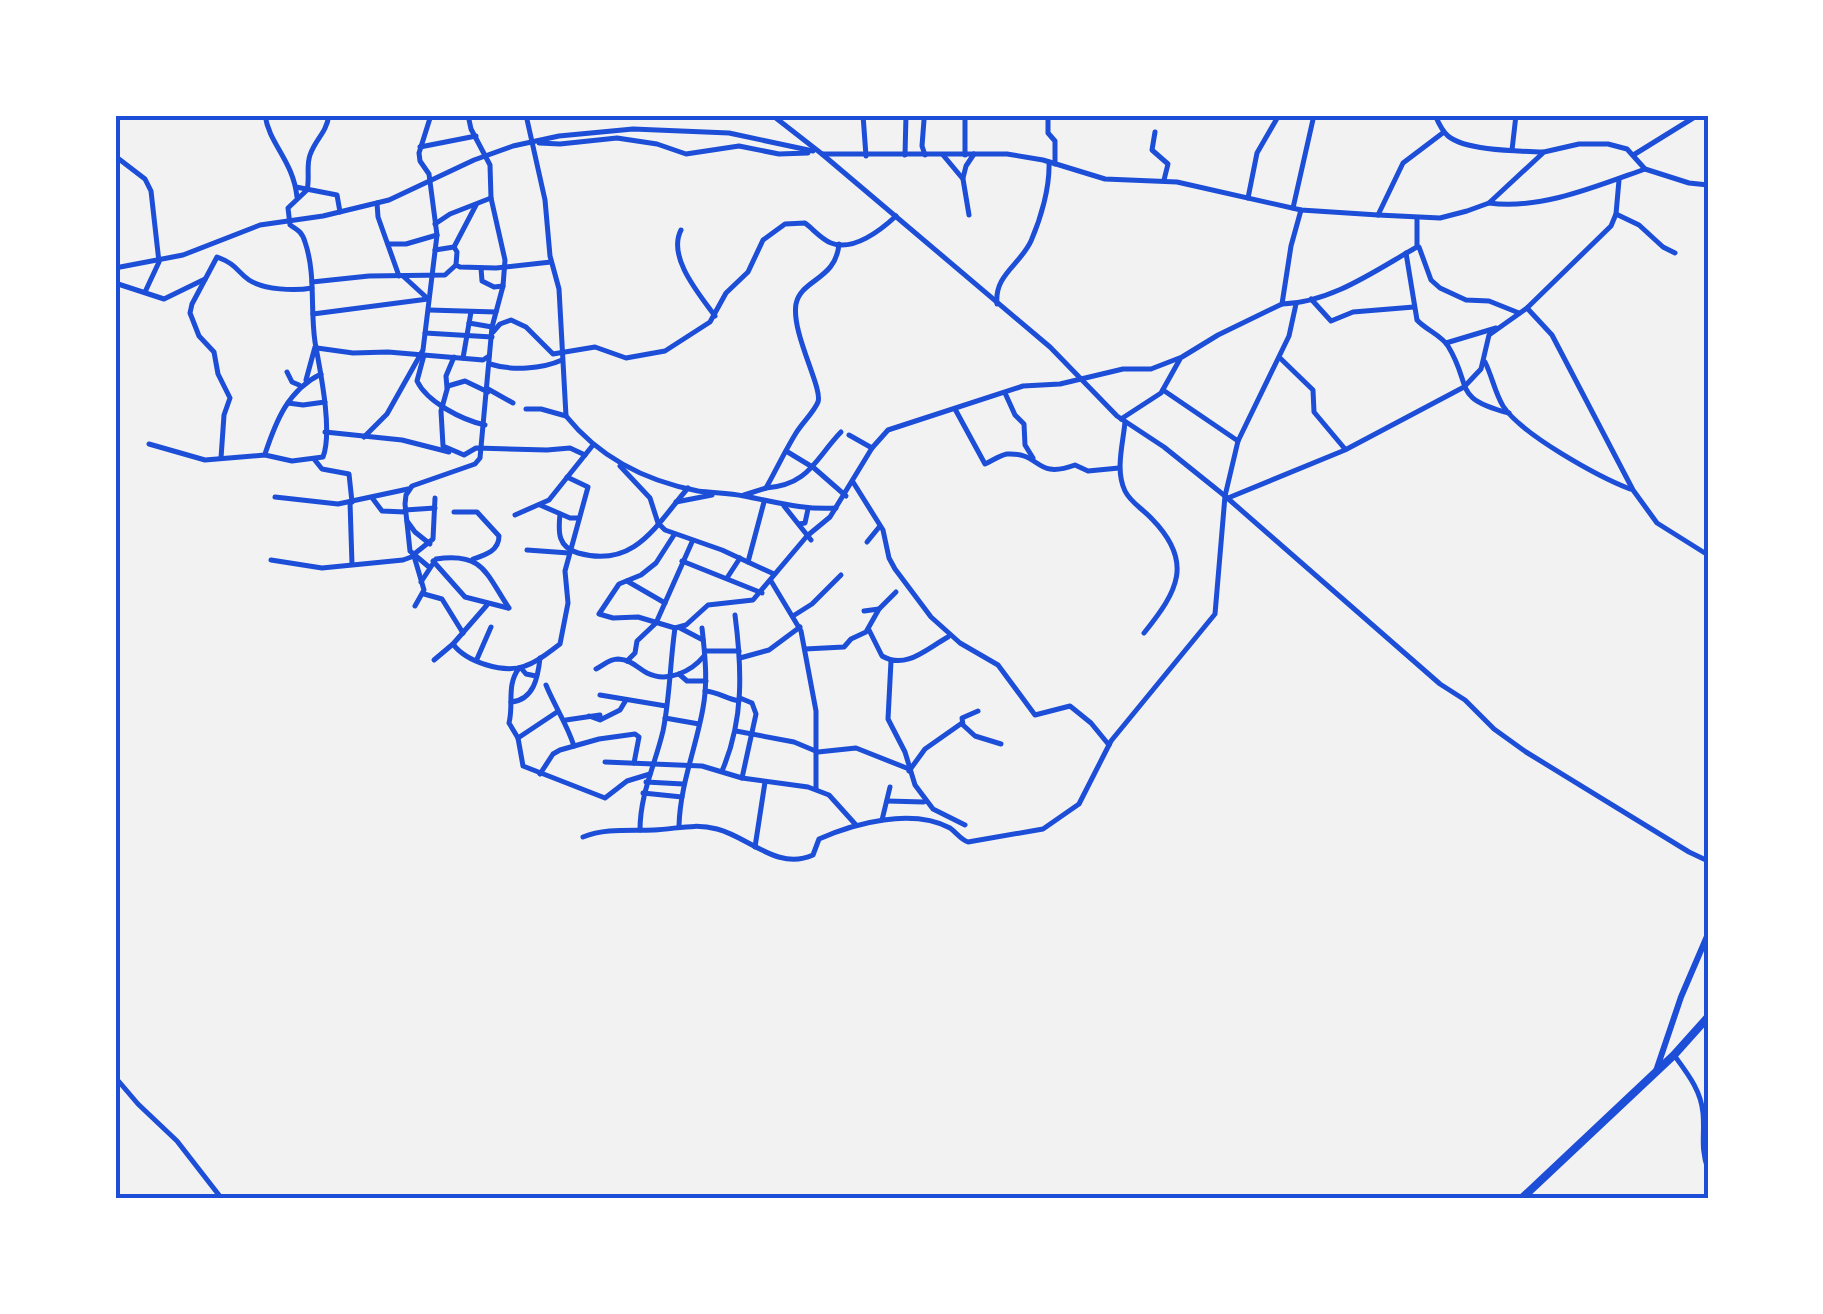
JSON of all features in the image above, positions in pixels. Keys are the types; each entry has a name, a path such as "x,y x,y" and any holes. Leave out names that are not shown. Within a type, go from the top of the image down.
{"highway":[{"path":"1521,1199 1656,1072 1708,1017"}],"main road":[{"path":"1656,1072 1681,996 1708,934"}],"street":[{"path":"265,115 267,128 288,162 298,197"},
{"path":"307,190 308,160 326,132 330,115"},
{"path":"431,115 420,147 420,160 430,182 436,235 418,386 431,400 465,420 484,425"},
{"path":"274,497 330,505 372,499 408,490 420,482 475,464 482,448 487,362 505,267 491,198 490,164 468,115"},
{"path":"526,115 545,200 559,291 566,416"},
{"path":"772,115 1050,347 1123,421 1164,447 1227,497 1425,671 1468,702 1502,736 1708,861"},
{"path":"863,115 866,156"},
{"path":"905,155 906,115"},
{"path":"965,115 965,155"},
{"path":"997,305 1002,276 1026,250 1037,226 1055,142 1048,132 1048,115"},
{"path":"1248,198 1257,153 1279,115"},
{"path":"1282,304 1314,115"},
{"path":"1329,115 1339,115"},
{"path":"1435,115 1444,132 1455,140 1544,152 1579,144 1608,144 1634,154 1646,170 1708,186"},
{"path":"1512,150 1516,115"},
{"path":"1634,154 1698,115"},
{"path":"924,120 925,154"},
{"path":"115,268 159,262 260,225 378,203 531,142 598,130 746,134 819,152"},
{"path":"1155,132 1152,150 1168,164 1164,181"},
{"path":"1378,215 1400,167 1444,132"},
{"path":"420,147 476,136"},
{"path":"531,142 553,144 617,138 657,144 686,154 732,146 779,154 1006,154 1105,179 1164,181 1297,209 1417,218 1452,216 1489,203 1521,205 1646,170"},
{"path":"1489,203 1544,152"},
{"path":"969,215 963,181 964,170 974,154"},
{"path":"943,155 963,181"},
{"path":"115,156 148,184 159,262 145,292"},
{"path":"1227,497 1345,450 1476,379 1488,338 1526,308 1607,231 1616,214 1619,180"},
{"path":"296,187 338,196 340,212"},
{"path":"149,444 205,460 265,455 292,461 321,458 326,450 325,402 312,285 304,239 290,220 288,204 307,190"},
{"path":"435,224 491,198"},
{"path":"378,203 378,217 401,276 430,300"},
{"path":"454,247 476,204"},
{"path":"1616,214 1639,225 1675,253"},
{"path":"316,345 353,354 463,358 506,368 538,366 596,347 626,358 657,355 704,328 726,293 748,272 763,240 786,224 805,223 825,239 839,244 872,235 896,216"},
{"path":"1417,218 1418,244 1430,280 1466,300 1490,301 1519,313"},
{"path":"681,230 676,241 688,276 714,316"},
{"path":"388,244 406,244 436,235"},
{"path":"766,488 819,396 800,340 797,299 832,268 839,244"},
{"path":"640,830 643,793 655,764 668,706 678,628 708,605 747,602 762,594 846,496 881,436 898,424 1031,385 1123,369 1152,369 1282,304 1296,304 1359,281 1418,244"},
{"path":"435,250 454,247"},
{"path":"221,458 224,415 230,398 218,374 214,352 200,336 190,314 217,258 240,268 250,280 289,291 401,276 448,275 456,265 458,252 454,247"},
{"path":"1406,253 1414,307 1421,325 1446,343 1464,388 1480,406 1509,413"},
{"path":"456,265 482,268 552,262"},
{"path":"482,268 482,281 494,287 504,286"},
{"path":"417,276 418,290"},
{"path":"117,287 170,298 206,279"},
{"path":"559,291 568,280"},
{"path":"1311,299 1330,321 1354,312 1414,307"},
{"path":"313,314 430,300"},
{"path":"583,837 599,831 697,825 737,836 754,848 787,858 808,858 819,839 882,820 920,821 946,827 968,842 1043,829 1079,804 1109,745 1215,614 1227,497 1238,441 1280,358 1296,304"},
{"path":"1526,308 1552,335 1633,490 1662,528 1708,555"},
{"path":"429,310 496,312"},
{"path":"463,358 471,312"},
{"path":"425,333 467,336 492,332 505,320 518,322 548,351 563,357"},
{"path":"469,323 492,332"},
{"path":"1446,343 1501,326"},
{"path":"304,384 316,345"},
{"path":"364,437 387,414 422,355"},
{"path":"1144,633 1174,585 1180,560 1164,531 1124,490 1119,468 1123,421 1163,390 1182,356"},
{"path":"452,452 442,443 442,405 446,376 454,357"},
{"path":"1280,358 1313,390 1314,412 1345,450"},
{"path":"1484,362 1509,413 1547,444 1616,485 1633,490"},
{"path":"286,372 292,382 290,399"},
{"path":"265,455 290,399 321,374"},
{"path":"446,388 461,381 513,403"},
{"path":"292,382 304,384"},
{"path":"1163,390 1238,441"},
{"path":"1004,393 1026,430 1026,446 1042,468 1057,472 1075,464 1088,471 1119,468"},
{"path":"290,399 302,405 325,402"},
{"path":"526,409 566,416 650,498 658,523 674,536 740,558 773,578 781,603 800,627 805,649 815,701 816,789"},
{"path":"955,409 985,464 1007,454 1034,460"},
{"path":"325,432 402,440 466,455 474,448 570,448 585,455"},
{"path":"741,496 794,481 814,468 841,432"},
{"path":"849,435 872,448"},
{"path":"515,515 540,505 593,444"},
{"path":"786,451 814,468 846,496"},
{"path":"314,459 322,469 348,474 352,564"},
{"path":"618,463 688,488 808,511 836,508"},
{"path":"453,644 463,657 477,659 486,666 520,668 562,640 568,602 565,571 588,485 567,477"},
{"path":"853,482 881,529 895,570 932,617 960,643 998,666 1030,712 1040,716 1070,706 1091,722 1109,745"},
{"path":"527,550 592,556 618,554 643,542 688,488"},
{"path":"408,490 405,514 424,594 416,606"},
{"path":"756,492 766,502"},
{"path":"676,502 718,493"},
{"path":"272,560 322,568 403,560 430,544 436,529 435,498"},
{"path":"372,499 382,511 405,514 436,508"},
{"path":"748,562 766,502"},
{"path":"540,505 581,518"},
{"path":"784,506 809,538"},
{"path":"796,524 805,523 808,511"},
{"path":"454,512 477,512 496,532 498,545 470,560"},
{"path":"405,514 415,532 430,544"},
{"path":"560,514 560,537 569,551"},
{"path":"867,542 881,529"},
{"path":"674,536 656,563 618,586 599,614 638,617 703,640"},
{"path":"627,661 636,653 637,641 656,624 692,542"},
{"path":"485,568 489,552"},
{"path":"413,556 432,564 465,597 509,608 485,568 470,560 444,558 432,564 421,582"},
{"path":"727,578 740,558"},
{"path":"682,561 762,594"},
{"path":"792,616 812,604 840,574"},
{"path":"627,581 665,604"},
{"path":"805,649 844,647 868,630 879,608 896,592"},
{"path":"424,594 442,599 463,633"},
{"path":"434,660 487,605"},
{"path":"864,611 879,608"},
{"path":"722,772 736,731 740,700 736,614"},
{"path":"596,669 614,659 627,661 650,674 670,677 696,665 705,656 770,650 800,627"},
{"path":"477,659 492,628"},
{"path":"680,826 684,784 705,690 702,628"},
{"path":"868,630 882,656 891,661 908,660 948,638"},
{"path":"511,702 522,700 535,685 540,658"},
{"path":"891,661 887,716 905,752 914,785 939,813 965,825"},
{"path":"520,668 536,676"},
{"path":"520,668 510,686 509,723 518,738 524,766 605,798 627,781 650,774"},
{"path":"679,674 687,681 706,680"},
{"path":"546,685 566,720 574,746"},
{"path":"705,690 723,693 755,708 742,778"},
{"path":"600,695 668,706"},
{"path":"589,716 600,720 612,715 627,699"},
{"path":"909,770 925,748 978,710"},
{"path":"518,738 558,712"},
{"path":"566,720 600,715"},
{"path":"665,718 700,724"},
{"path":"962,723 972,734 1001,744"},
{"path":"736,731 794,742 818,752 856,748 909,770"},
{"path":"540,774 553,754 635,734 639,742 634,762"},
{"path":"605,762 689,766 816,789 838,802 856,826"},
{"path":"646,782 684,784"},
{"path":"754,848 765,782"},
{"path":"908,802 914,795 914,785"},
{"path":"882,820 890,786"},
{"path":"643,793 682,797"},
{"path":"888,801 926,802"},
{"path":"1674,1054 1694,1082 1700,1100 1700,1144 1708,1170"},
{"path":"115,1077 177,1142 222,1199"}]}
